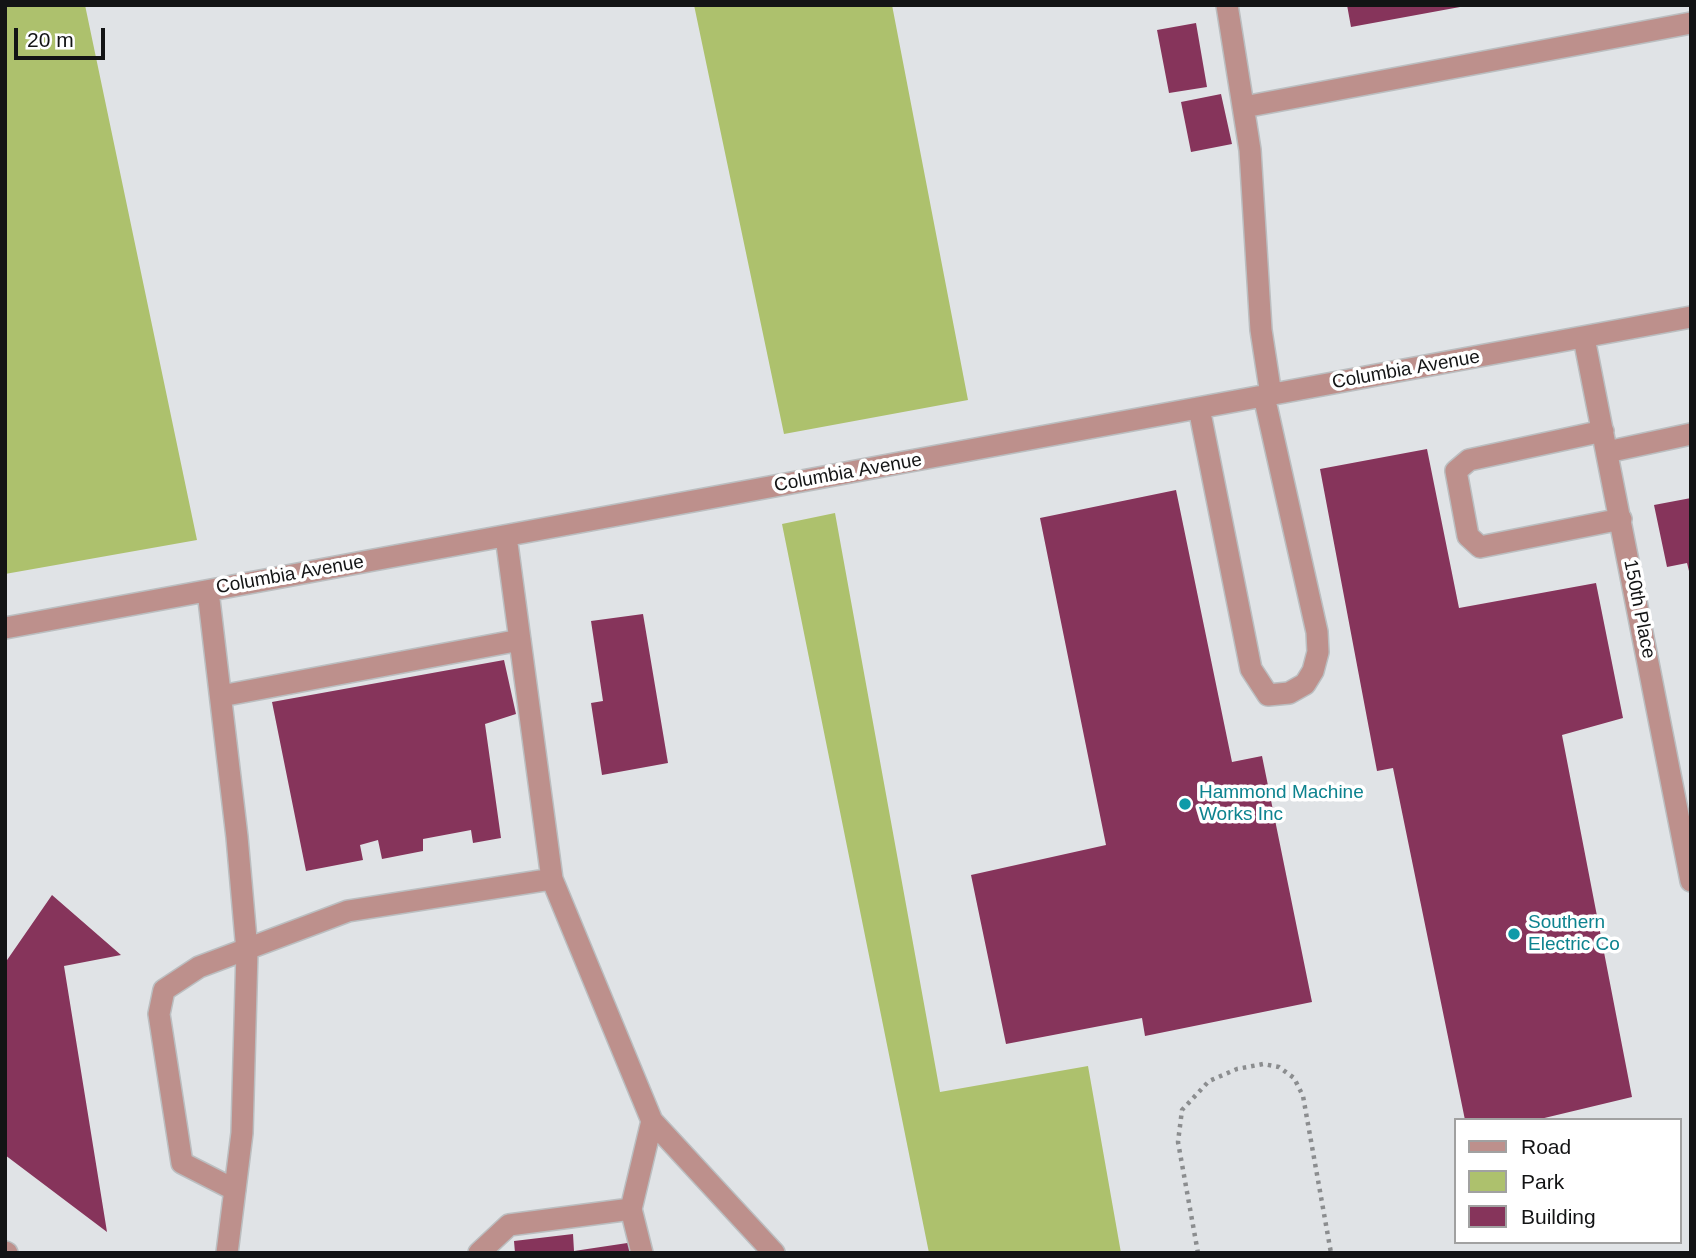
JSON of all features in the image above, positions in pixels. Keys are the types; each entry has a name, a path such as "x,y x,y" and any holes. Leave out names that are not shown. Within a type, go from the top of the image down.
{"street":[{"path":"1199,408 1251,669 1268,695 1289,693 1305,684 1313,671 1318,652 1317,632 1268,396 1261,330 1250,150 1227,5"},
{"path":"1244,107 1691,23"},
{"name":"Columbia Avenue","path":"5,628 1691,317"},
{"name":"150th Place","path":"1584,338 1691,881"},
{"path":"1621,519 1480,547 1468,536 1456,471 1469,460 1605,441 1691,433"},
{"path":"506,536 552,879 652,1121 774,1253"},
{"path":"208,590 247,951 242,1133 227,1253"},
{"path":"221,696 520,640"},
{"path":"235,1189 182,1163 159,1014 163,990 200,967 348,911 552,879"},
{"path":"642,1253 631,1209 652,1121"},
{"path":"479,1253 509,1225 631,1209"}],"path":[{"path":"1198,1253 1178,1142 1182,1110 1209,1081 1237,1069 1263,1064 1279,1067 1294,1078 1303,1096 1331,1253"}],"green space":[{"path":"5,5 85,5 197,540 5,574"},
{"path":"694,5 892,5 968,400 784,434"},
{"path":"835,513 940,1092 1088,1066 1121,1253 929,1253 782,524"}],"building":[{"path":"1347,5 1459,5 1460,7 1351,27"},
{"path":"1196,23 1207,87 1169,93 1157,30"},
{"path":"1221,94 1232,144 1191,152 1181,102"},
{"name":"Southern Electric Co","path":"1427,449 1459,608 1596,583 1623,718 1562,735 1632,1097 1544,1118 1465,1118 1393,768 1377,771 1320,469"},
{"name":"Hammond Machine Works Inc","path":"1176,490 1232,762 1262,756 1312,1002 1145,1036 1142,1018 1006,1044 971,875 1106,845 1040,518"},
{"path":"1691,498 1690,575 1687,563 1667,567 1654,505"},
{"path":"643,614 668,763 602,775 591,703 603,701 591,621"},
{"path":"504,660 516,714 485,724 501,838 473,843 471,830 423,839 423,851 382,859 378,840 360,845 363,860 306,871 272,702"},
{"path":"52,895 121,955 64,966 107,1232 5,1155 5,963"},
{"path":"573,1234 574,1251 634,1242 636,1253 515,1253 514,1241"}],"place":[{"name":"Hammond Machine Works Inc","path":"1185,804"},
{"name":"Southern Electric Co","path":"1514,934"}]}
